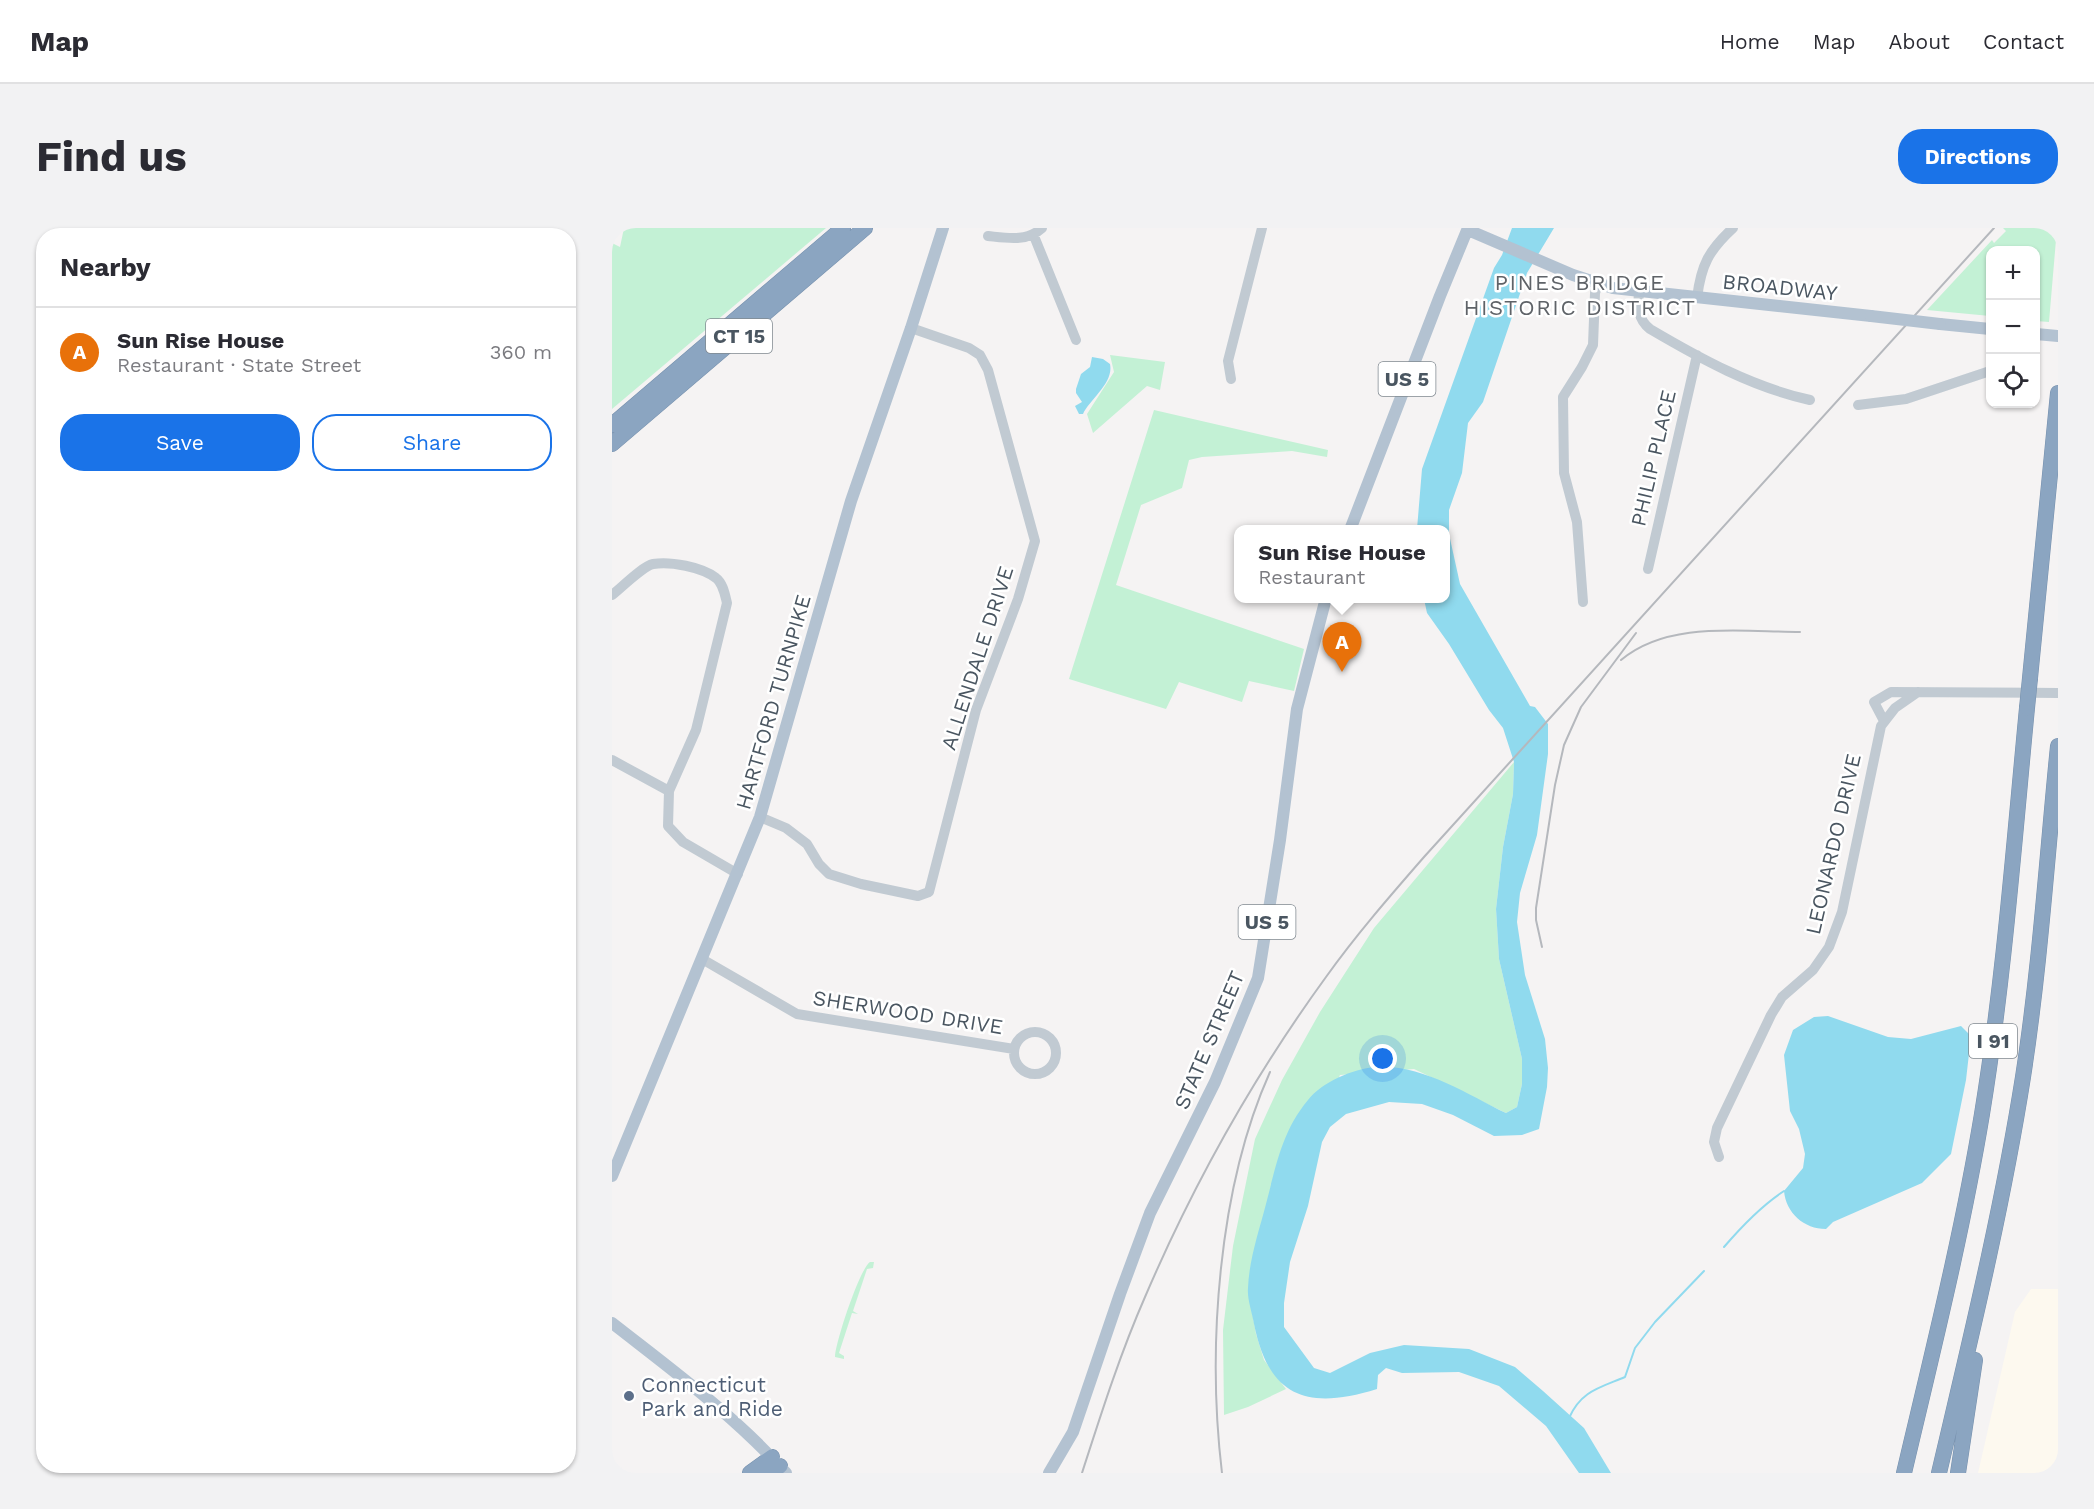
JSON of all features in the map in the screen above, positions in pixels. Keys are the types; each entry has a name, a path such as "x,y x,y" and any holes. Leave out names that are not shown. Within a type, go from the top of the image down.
{"highway":[{"name":"CT 15","path":"612,425 843,228"},
{"name":"CT 15","path":"612,444 865,228"},
{"name":"I 91","path":"1904,1473 1961,1225 1983,1111 2001,972 2058,393"},
{"name":"I 91","path":"1939,1473 1989,1259 2009,1159 2030,1026 2058,746"},
{"path":"1958,1473 1972,1377 1990,1292 1989,1259"},
{"path":"750,1473 777,1467"}],"main road":[{"name":"HARTFORD TURNPIKE","path":"612,1176 760,817 851,501 943,228"},
{"name":"BROADWAY","path":"1468,229 1598,284 1697,298 1986,329"},
{"name":"US 5","path":"1352,525 1468,229"},
{"path":"2040,334 2058,336"},
{"name":"STATE STREET","path":"1049,1473 1073,1432 1150,1213 1215,1082 1258,978 1298,709 1325,603"},
{"path":"612,1323 731,1419 777,1467"}],"street":[{"path":"1231,379 1228,361 1262,228"},
{"path":"1697,298 1700,278 1707,259 1712,250 1733,228"},
{"path":"988,236 1014,238 1038,232 1076,340"},
{"path":"1583,602 1577,522 1564,473 1563,398 1593,345 1595,292 1598,284"},
{"path":"1639,291 1638,309 1643,322 1650,329 1756,384 1810,400"},
{"name":"ALLENDALE DRIVE","path":"760,817 786,828 807,844 819,864 829,874 861,884 918,896 929,892 976,710 1018,599 1035,541 988,370 980,355 969,348 911,328"},
{"name":"PHILIP PLACE","path":"1647,569 1697,355"},
{"path":"1858,405 1886,403 1912,397 1986,372"},
{"path":"612,596 651,564 680,564 702,572 717,578 724,591 727,603 696,730 669,792 668,826 683,842 738,874"},
{"path":"1884,721 1874,702 1891,692 2058,693"},
{"name":"LEONARDO DRIVE","path":"1719,1157 1714,1142 1717,1128 1771,1015 1782,997 1814,970 1829,947 1842,912 1878,735 1884,721 1895,708 1918,692"},
{"path":"612,760 669,792"},
{"name":"SHERWOOD DRIVE","path":"702,959 797,1014 1014,1049"},
{"name":"SHERWOOD DRIVE","path":"1039,1032 1051,1038 1056,1057 1054,1064 1042,1074 1027,1074 1016,1064 1014,1049 1016,1043 1026,1034 1039,1032"}],"shaded area":[{"path":"2031,1289 2058,1289 2058,1473 1978,1473 2015,1312"}],"green space":[{"path":"624,228 826,228 612,409 612,243 620,247"},
{"path":"2003,228 2057,228 2049,322 2040,321 2040,246 1986,246 1992,240 1994,243 2006,231"},
{"path":"1986,246 1986,316 1927,310"},
{"path":"1110,355 1165,362 1160,390 1147,386 1093,433 1087,414 1114,372"},
{"path":"1154,410 1328,450 1327,457 1292,451 1202,457 1189,460 1182,488 1141,505 1116,585 1304,649 1294,691 1249,681 1242,702 1179,682 1166,709 1069,679"},
{"path":"1514,762 1513,794 1503,847 1496,909 1499,959 1522,1059 1522,1084 1517,1107 1506,1113 1414,1069 1340,1075 1248,1289 1256,1334 1264,1360 1286,1389 1248,1407 1224,1415 1223,1330 1233,1246 1255,1139 1282,1080 1320,1012 1374,928"},
{"path":"870,1262 874,1262 873,1268 867,1269 853,1311 858,1314 852,1313 839,1353 844,1356 844,1359 835,1357 849,1306 860,1277"}],"water":[{"path":"1512,228 1554,228 1527,273 1483,402 1468,423 1462,473 1449,510 1449,525 1417,525 1422,469 1494,268 1502,255"},
{"path":"1092,357 1103,359 1110,364 1110,371 1101,390 1083,414 1079,414 1075,406 1082,402 1076,389 1081,374 1090,367"},
{"path":"1450,539 1460,584 1530,706 1535,707 1548,724 1548,754 1537,835 1520,893 1517,922 1525,975 1545,1039 1547,1087 1539,1129 1522,1135 1494,1136 1453,1115 1422,1104 1389,1102 1346,1114 1330,1127 1322,1142 1308,1206 1290,1262 1284,1303 1284,1327 1314,1368 1330,1373 1370,1353 1404,1345 1469,1349 1515,1367 1584,1428 1611,1473 1579,1473 1546,1426 1499,1386 1459,1372 1402,1373 1386,1368 1378,1375 1377,1389 1331,1398 1312,1397 1296,1392 1282,1383 1270,1369 1261,1349 1248,1297 1252,1256 1281,1149 1299,1112 1321,1088 1357,1070 1392,1067 1443,1081 1506,1113 1517,1107 1522,1084 1522,1059 1499,959 1496,909 1503,847 1513,794 1514,762 1503,728 1427,613 1425,603 1450,603"},
{"path":"1828,1016 1888,1037 1911,1039 1961,1026 1971,1036 1966,1080 1951,1154 1922,1183 1833,1222 1826,1229 1804,1223 1792,1213 1785,1199 1784,1191 1803,1168 1805,1154 1799,1129 1790,1111 1784,1055 1793,1030 1814,1017"}],"waterway":[{"path":"1724,1247 1752,1217 1784,1191"},
{"path":"1569,1418 1585,1396 1625,1377 1635,1348 1655,1322 1704,1271"}],"railway":[{"path":"1082,1473 1127,1340 1183,1214 1250,1092 1337,961 1424,857 1994,228"},
{"path":"1621,660 1640,647 1683,634 1731,630 1800,632"},
{"path":"1542,947 1536,920 1536,908 1555,785 1564,745 1581,707 1636,633"},
{"path":"1222,1473 1216,1374 1221,1269 1238,1166 1252,1117 1270,1072"}],"place":[{"name":"Sun Rise House","path":"1342,672"},
{"name":"Connecticut Park and Ride","path":"629,1396"}],"district":[{"name":"PINES BRIDGE HISTORIC DISTRICT","path":"1580,294"}]}
